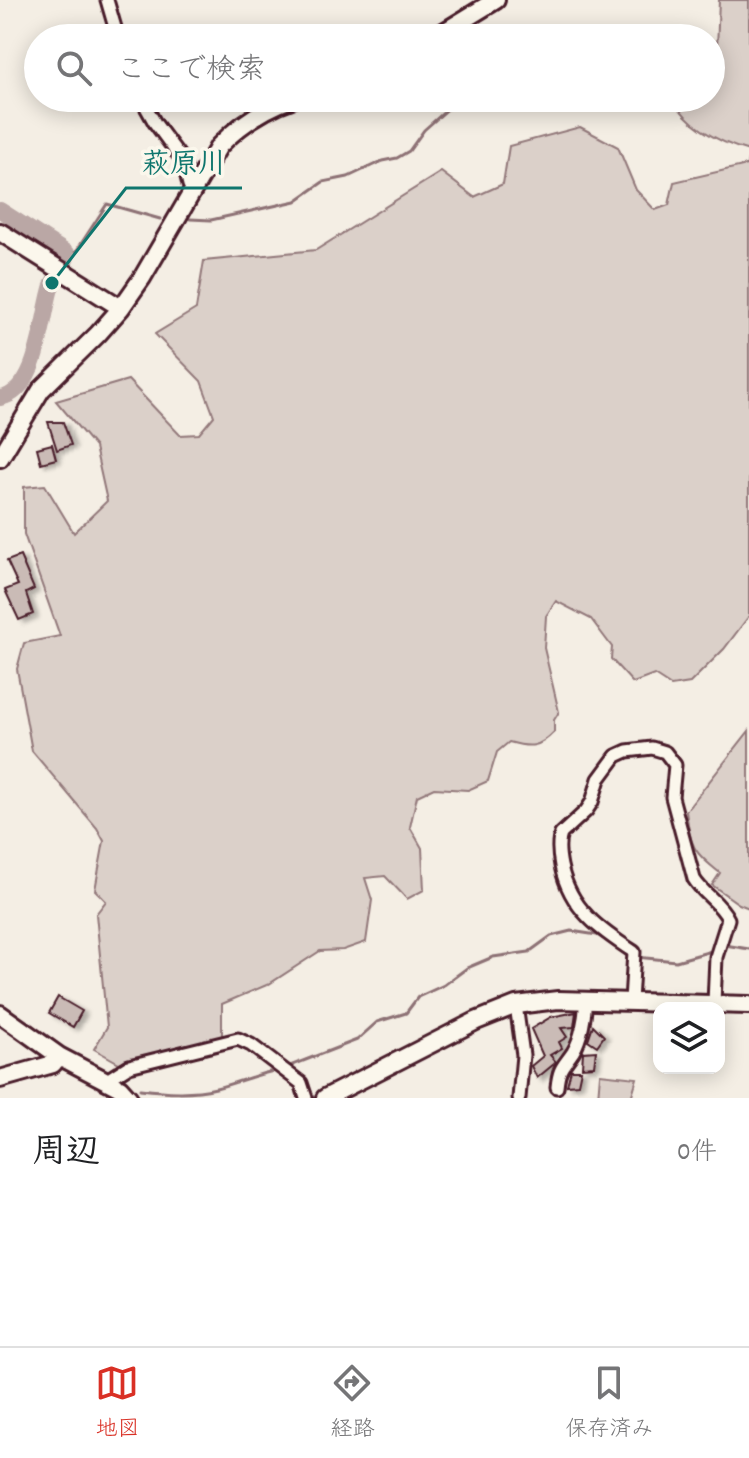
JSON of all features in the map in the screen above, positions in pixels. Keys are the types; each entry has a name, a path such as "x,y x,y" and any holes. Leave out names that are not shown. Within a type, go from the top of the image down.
{"main road":[{"path":"457,24 496,0"},
{"path":"0,458 41,390 121,308 219,146 235,129 262,112"},
{"path":"0,232 121,308"},
{"path":"325,1098 476,1021 516,1005 539,1000 672,1002"},
{"path":"725,1004 749,1005"},
{"path":"0,1014 59,1056 120,1088 129,1098"},
{"path":"0,1079 53,1064 59,1056"}],"street":[{"path":"107,0 114,24"},
{"path":"149,112 183,161 189,185 194,189"},
{"path":"631,1001 634,952 601,931 576,903 563,875 558,840 592,802 599,779 616,756 627,751 652,748 665,752 675,765 672,797 694,879 699,888 725,911 728,919 716,957 714,1002"},
{"path":"557,1087 558,1069 575,1049 586,1009 585,1000"},
{"path":"516,1005 523,1055 519,1098"},
{"path":"107,1080 129,1066 238,1039 251,1045 301,1083 306,1098"}],"shaded area":[{"path":"719,0 749,0 749,151 705,132 683,112 725,112 725,24 718,24"},
{"path":"580,127 618,147 636,190 655,210 669,205 674,182 747,165 749,152 749,616 724,649 690,683 671,686 654,675 633,683 611,659 612,647 591,619 556,601 546,616 544,648 559,712 554,720 554,732 534,745 509,742 497,752 488,781 468,790 434,788 417,796 410,827 422,848 424,890 407,899 385,876 365,878 372,900 366,942 343,950 320,951 269,984 222,1004 222,1037 119,1063 94,1049 107,1027 96,914 106,901 95,890 104,841 97,828 32,751 17,669 24,643 60,636 24,534 24,487 45,485 74,533 107,501 95,447 56,401 128,380 180,435 199,434 214,416 201,381 155,334 196,309 204,261 316,250 441,172 474,197 503,184 509,146"},
{"path":"749,731 749,908 712,885 720,873 694,847 686,811"},
{"path":"600,1074 637,1078 631,1098 598,1098"}],"building":[{"path":"48,422 63,422 71,445 57,450"},
{"path":"52,444 56,459 41,463 37,448"},
{"path":"20,556 34,589 26,593 33,614 19,620 5,590 18,585 7,561"},
{"path":"58,997 82,1011 73,1027 49,1013"},
{"path":"576,1012 574,1027 561,1028 567,1037 559,1042 562,1048 550,1055 556,1062 537,1078 531,1066 543,1056 531,1029 551,1017"},
{"path":"593,1025 604,1036 597,1046 588,1040"},
{"path":"596,1051 594,1066 582,1067 583,1052"},
{"path":"571,1070 581,1070 578,1084 567,1085"}],"waterway":[{"path":"190,219 211,220 296,201 323,182 348,177 409,151 424,130 444,112"},
{"path":"68,258 77,250 107,204 160,219"},
{"path":"0,210 67,253 66,262 52,285 31,368 13,393 0,398"},
{"path":"285,1068 357,1040 377,1022 406,1013 418,997 444,985 467,968 493,957 529,952 551,936 571,931 597,935 615,946"},
{"path":"725,945 749,949"},
{"path":"636,957 676,961 715,950"},
{"path":"140,1089 178,1092 207,1090 278,1070"}],"place":[{"name":"萩原川","path":"52,283"}]}
